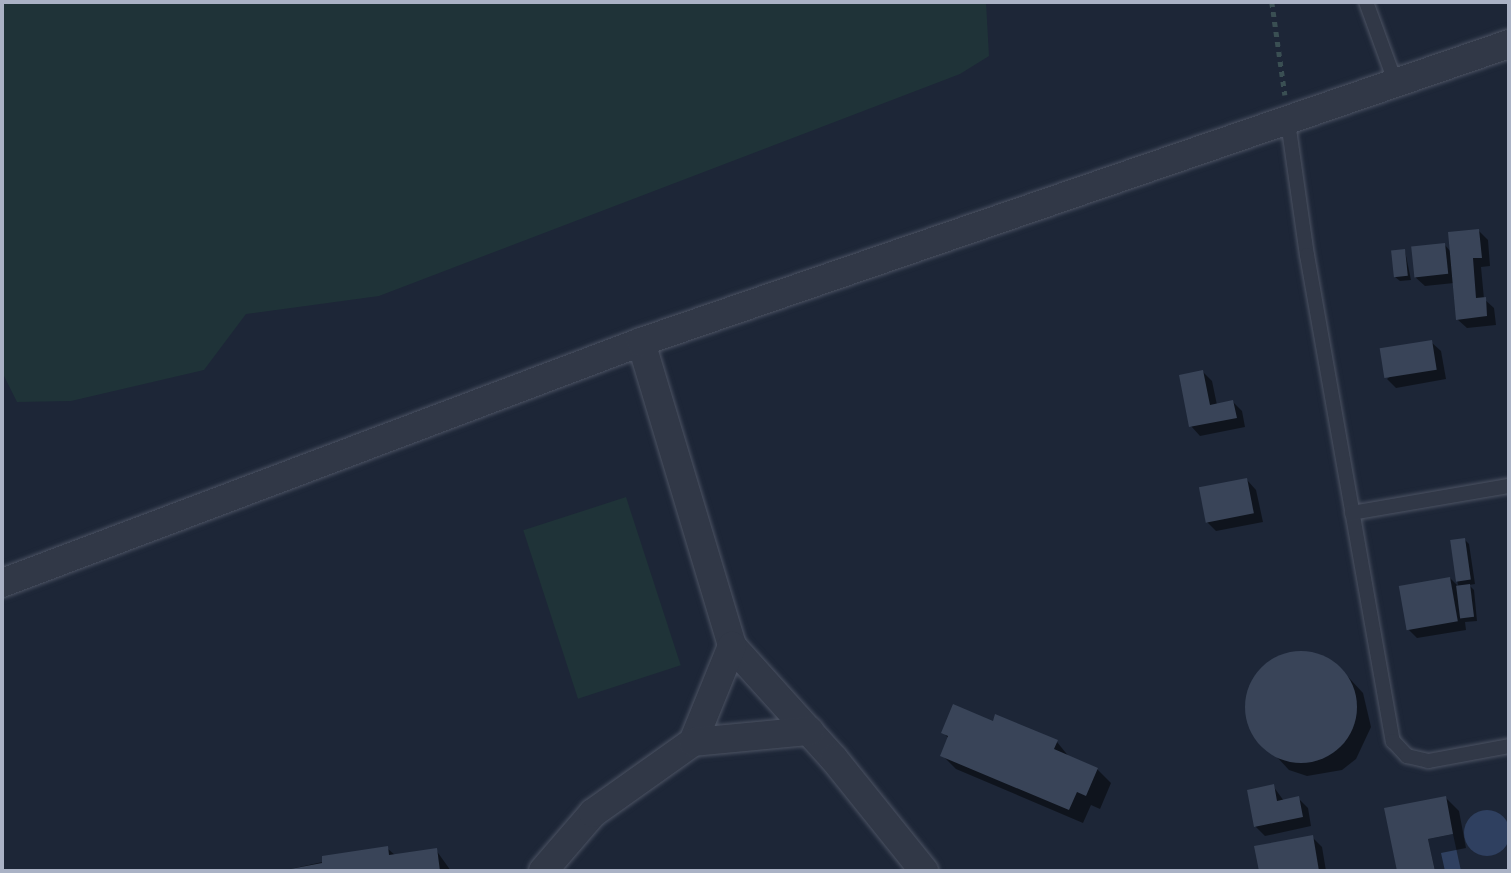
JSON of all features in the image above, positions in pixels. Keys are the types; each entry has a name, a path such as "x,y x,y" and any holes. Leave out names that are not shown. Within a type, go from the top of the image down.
{"street":[{"path":"2,583 641,342 1509,44"},
{"path":"641,342 732,646 809,731 924,871"},
{"path":"693,742 732,646"},
{"path":"543,871 593,813 693,742 809,731"}],"lane":[{"path":"1366,2 1396,85"},
{"path":"1288,122 1352,513 1393,741 1406,755 1428,761 1509,746"},
{"path":"1352,513 1509,486"}],"path":[{"path":"1272,2 1288,122"}],"green space":[{"path":"2,2 986,2 989,56 960,74 379,296 246,314 204,370 71,401 17,402 2,372"},
{"path":"626,497 681,665 578,699 523,530"}],"water":[{"path":"1487,810 1503,817 1510,833 1503,849 1487,856 1471,849 1464,833 1471,817"},
{"path":"1453,834 1461,871 1435,871 1428,839"}],"building":[{"path":"1479,229 1482,258 1473,258 1476,298 1486,297 1487,316 1456,320 1448,232"},
{"path":"1445,243 1448,274 1414,277 1411,247"},
{"path":"1405,249 1408,276 1394,277 1391,250"},
{"path":"1432,340 1437,370 1384,378 1380,348"},
{"path":"1203,370 1210,405 1233,400 1237,418 1189,427 1179,375"},
{"path":"1247,478 1254,513 1206,523 1199,487"},
{"path":"1465,538 1471,580 1456,582 1450,540"},
{"path":"1450,577 1458,621 1407,630 1399,586"},
{"path":"1470,584 1474,617 1460,618 1456,586"},
{"path":"1301,651 1323,655 1341,667 1353,685 1357,707 1353,729 1341,747 1323,759 1301,763 1279,759 1261,747 1249,729 1245,707 1249,685 1261,667 1279,655"},
{"path":"953,704 993,721 995,714 1058,740 1054,749 1098,768 1086,796 1077,792 1069,810 940,756 948,736 941,733"},
{"path":"1274,784 1277,801 1299,796 1303,817 1254,827 1247,790"},
{"path":"1446,796 1453,834 1428,839 1435,871 1397,871 1384,808"},
{"path":"1313,835 1319,871 1259,871 1254,846"},
{"path":"388,846 389,855 437,848 440,871 280,871 322,863 322,856"}]}
